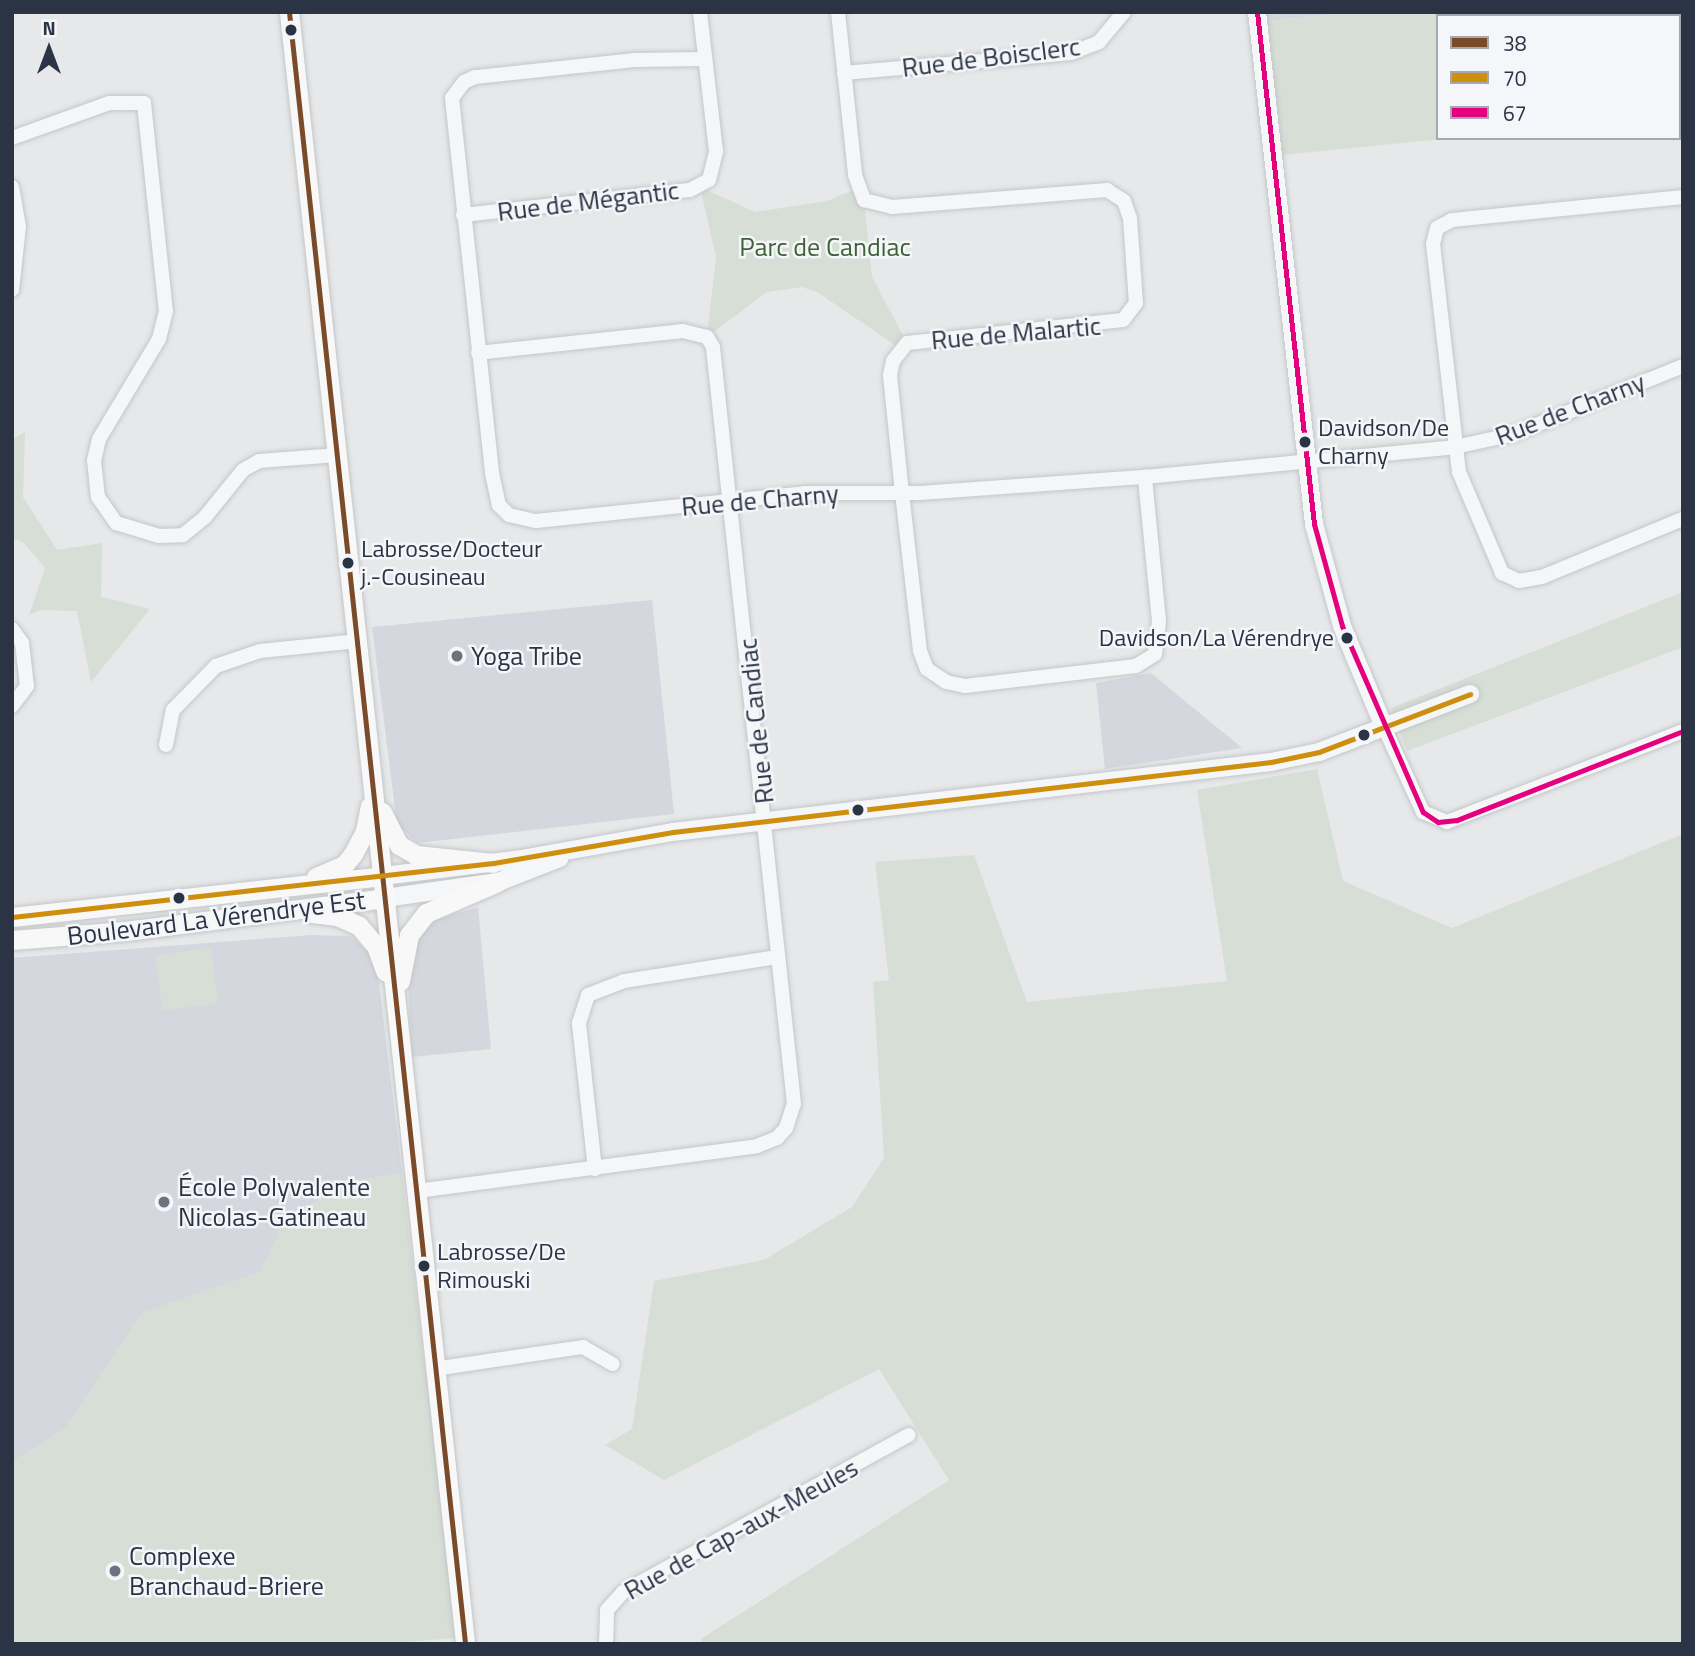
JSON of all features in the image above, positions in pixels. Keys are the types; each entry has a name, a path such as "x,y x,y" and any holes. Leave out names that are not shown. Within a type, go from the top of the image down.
{"main road":[{"path":"289,12 465,1644"},
{"path":"371,767 385,823 399,845 416,855 495,873"},
{"path":"280,887 332,872 353,854 369,816 371,767"},
{"path":"396,1009 405,947 416,923 437,906 495,873"},
{"name":"Boulevard La Vérendrye Est","path":"12,917 383,876"},
{"name":"Boulevard La Vérendrye Est","path":"12,940 386,898"},
{"path":"270,913 324,913 359,926 381,955 396,1009"}],"street":[{"name":"Rue de Mégantic","path":"463,215 699,187 709,180 716,162 700,12"},
{"name":"Rue de Malartic","path":"838,12 855,175 864,200 892,207 1107,190 1124,201 1130,218 1136,303 1124,320 907,343 901,349 890,375 923,662 946,682 979,685 1136,666 1154,654 1160,621 1145,477"},
{"name":"Rue de Boisclerc","path":"844,73 1071,52 1111,33 1124,12"},
{"path":"1257,12 1306,464 1326,579 1384,727 1423,812 1447,822 1683,731"},
{"name":"Rue de Charny","path":"704,59 635,60 475,77 456,90 451,111 495,495 509,515 536,521 805,493 902,493 1145,477 1306,464 1455,447 1514,434 1683,366"},
{"path":"12,138 109,103 144,103 148,118 166,311 159,339 99,439 94,460 98,497 116,523 148,535 183,535 205,517 243,470 259,461 338,455"},
{"path":"12,187 19,226 12,290"},
{"path":"1683,197 1451,220 1437,228 1433,244 1459,472 1495,564 1510,579 1542,577 1683,519"},
{"name":"Rue de Candiac","path":"417,1191 757,1146 777,1138 786,1128 794,1104 767,821 718,368 707,337 683,331 478,353"},
{"path":"12,629 22,643 27,686 12,706"},
{"path":"166,745 173,710 216,666 260,651 358,641"},
{"name":"Boulevard La Vérendrye Est","path":"386,898 495,873 579,849 767,821 1271,762 1319,752 1470,694"},
{"name":"Boulevard La Vérendrye Est","path":"383,876 495,873"},
{"path":"595,1169 579,1023 588,995 624,981 778,957"},
{"path":"434,1369 583,1347 612,1364"},
{"name":"Rue de Cap-aux-Meules","path":"606,1644 607,1610 623,1592 909,1435"}],"shaded area":[{"path":"1257,12 1354,12 1258,22"},
{"path":"652,600 674,814 417,843 397,824 372,627"},
{"path":"1151,673 1242,748 1105,769 1096,683"},
{"path":"478,907 491,1049 412,1057 406,951 431,921"},
{"name":"École Polyvalente Nicolas-Gatineau","path":"311,935 350,936 376,958 402,1173 346,1183 284,1222 261,1272 142,1313 65,1429 12,1462 12,958"}],"green space":[{"path":"1354,12 1683,12 1683,115 1681,14 1436,14 1436,140 1272,156 1258,22"},
{"name":"Parc de Candiac","path":"700,187 755,212 827,201 858,188 864,200 872,277 907,343 901,349 817,292 802,287 767,292 707,337 716,257"},
{"path":"25,432 23,497 57,550 102,543 101,597 150,609 91,682 77,611 40,610 29,615 45,568 23,542 12,538 12,440"},
{"path":"1683,592 1683,647 1407,751 1391,708"},
{"path":"1317,769 1343,881 1452,928 1683,834 1683,1644 702,1644 701,1639 949,1480 879,1369 664,1480 605,1445 632,1429 654,1281 764,1260 852,1207 884,1158 873,982 889,980 875,862 974,855 1027,1002 1227,981 1197,790"},
{"path":"211,948 218,1004 162,1010 155,955"},
{"path":"402,1173 457,1638 379,1644 12,1644 12,1462 65,1429 142,1313 260,1272 284,1222 346,1183"}],"transit line":[{"name":"38","path":"289,12 465,1644"},
{"name":"67","path":"1257,12 1314,524 1342,626 1423,812 1438,822 1457,820 1683,731"},
{"name":"70","path":"12,917 493,863 673,832 1271,762 1319,752 1470,694"}],"place":[{"name":"Davidson/De Charny","path":"1305,442"},
{"name":"Labrosse/Docteur j.-Cousineau","path":"348,563"},
{"name":"Davidson/La Vérendrye","path":"1347,638"},
{"name":"Yoga Tribe","path":"457,656"},
{"name":"École Polyvalente Nicolas-Gatineau","path":"164,1202"},
{"name":"Labrosse/De Rimouski","path":"424,1266"},
{"name":"Complexe Branchaud-Briere","path":"115,1571"}]}
